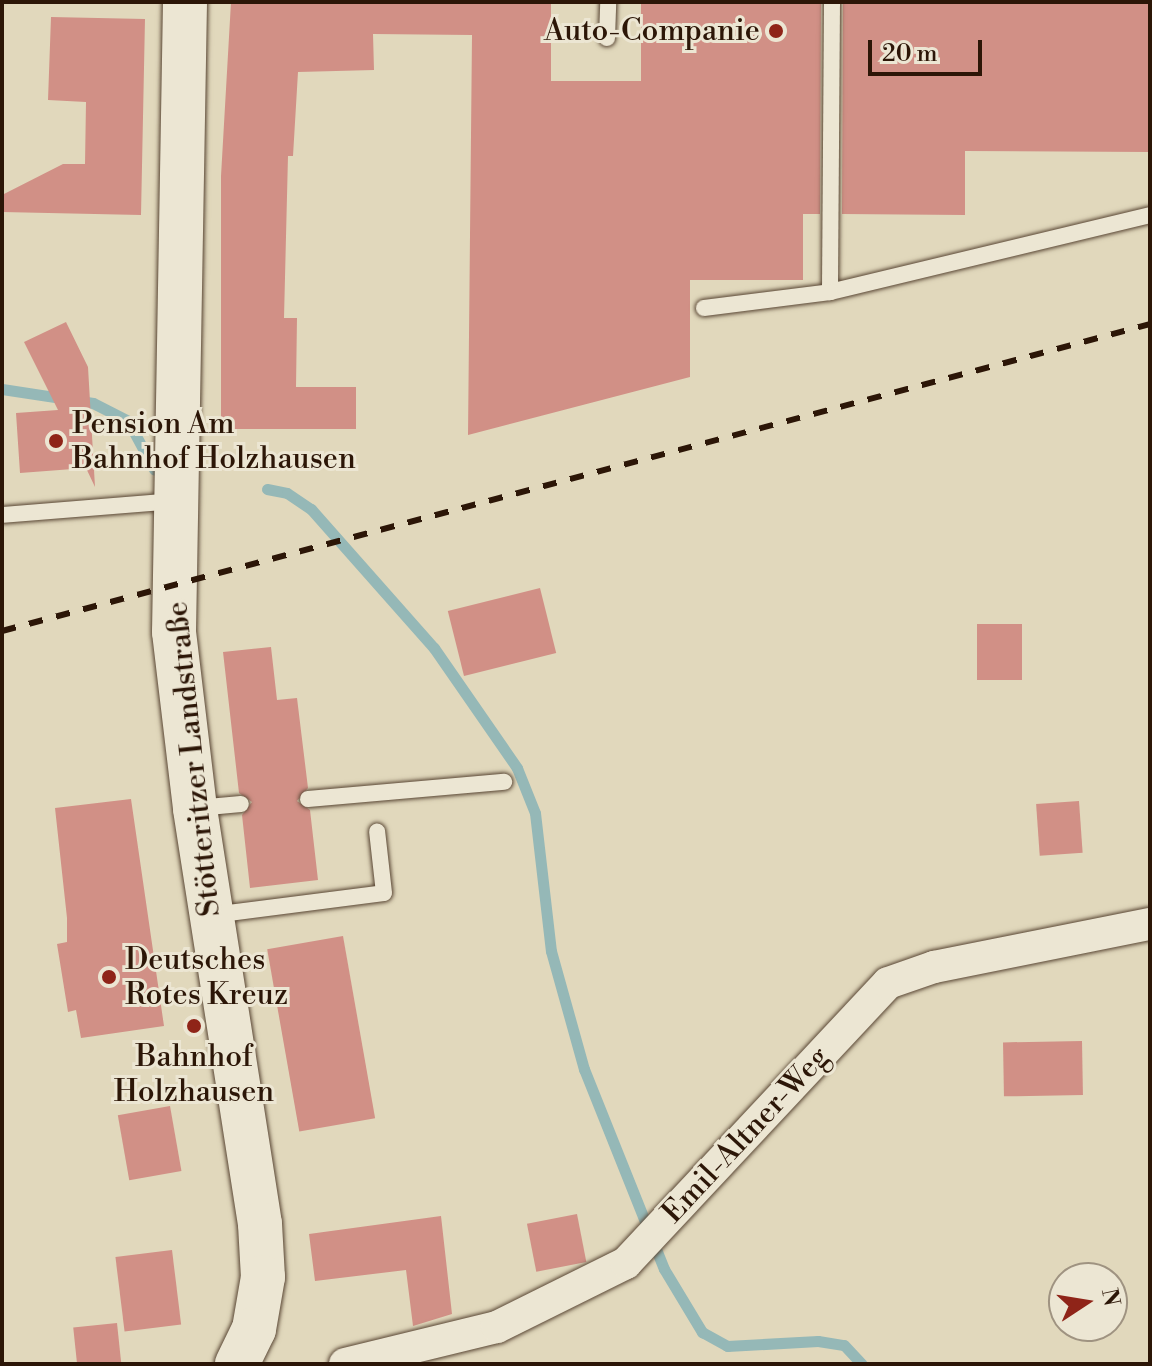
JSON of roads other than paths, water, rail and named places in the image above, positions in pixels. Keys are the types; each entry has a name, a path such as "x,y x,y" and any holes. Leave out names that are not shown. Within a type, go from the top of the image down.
{"main road":[{"name":"Stötteritzer Landstraße","path":"185,2 179,501 174,632 195,809 260,1224 263,1277 254,1329 239,1363"}],"street":[{"name":"Emil-Altner-Weg","path":"345,1364 497,1327 626,1263 888,983 934,967 1150,924"}],"lane":[{"path":"607,38 608,2"},
{"path":"830,292 832,2"},
{"path":"704,308 830,292 1150,215"},
{"path":"2,515 179,501"},
{"path":"308,799 504,782"},
{"path":"195,809 241,804"},
{"path":"211,915 384,893 377,831"}],"waterway":[{"path":"2,389 93,403 128,421 154,469"},
{"path":"267,489 287,493 311,509 434,648 517,768 535,813 551,951 584,1069 664,1269 702,1332 727,1346 818,1341 844,1345 862,1364"}],"railway":[{"path":"2,631 1150,324"}],"place":[{"name":"Auto-Companie","path":"776,31"},
{"name":"Pension Am Bahnhof Holzhausen","path":"56,441"},
{"name":"Deutsches Rotes Kreuz","path":"109,977"},
{"name":"Bahnhof Holzhausen","path":"194,1026"}]}
